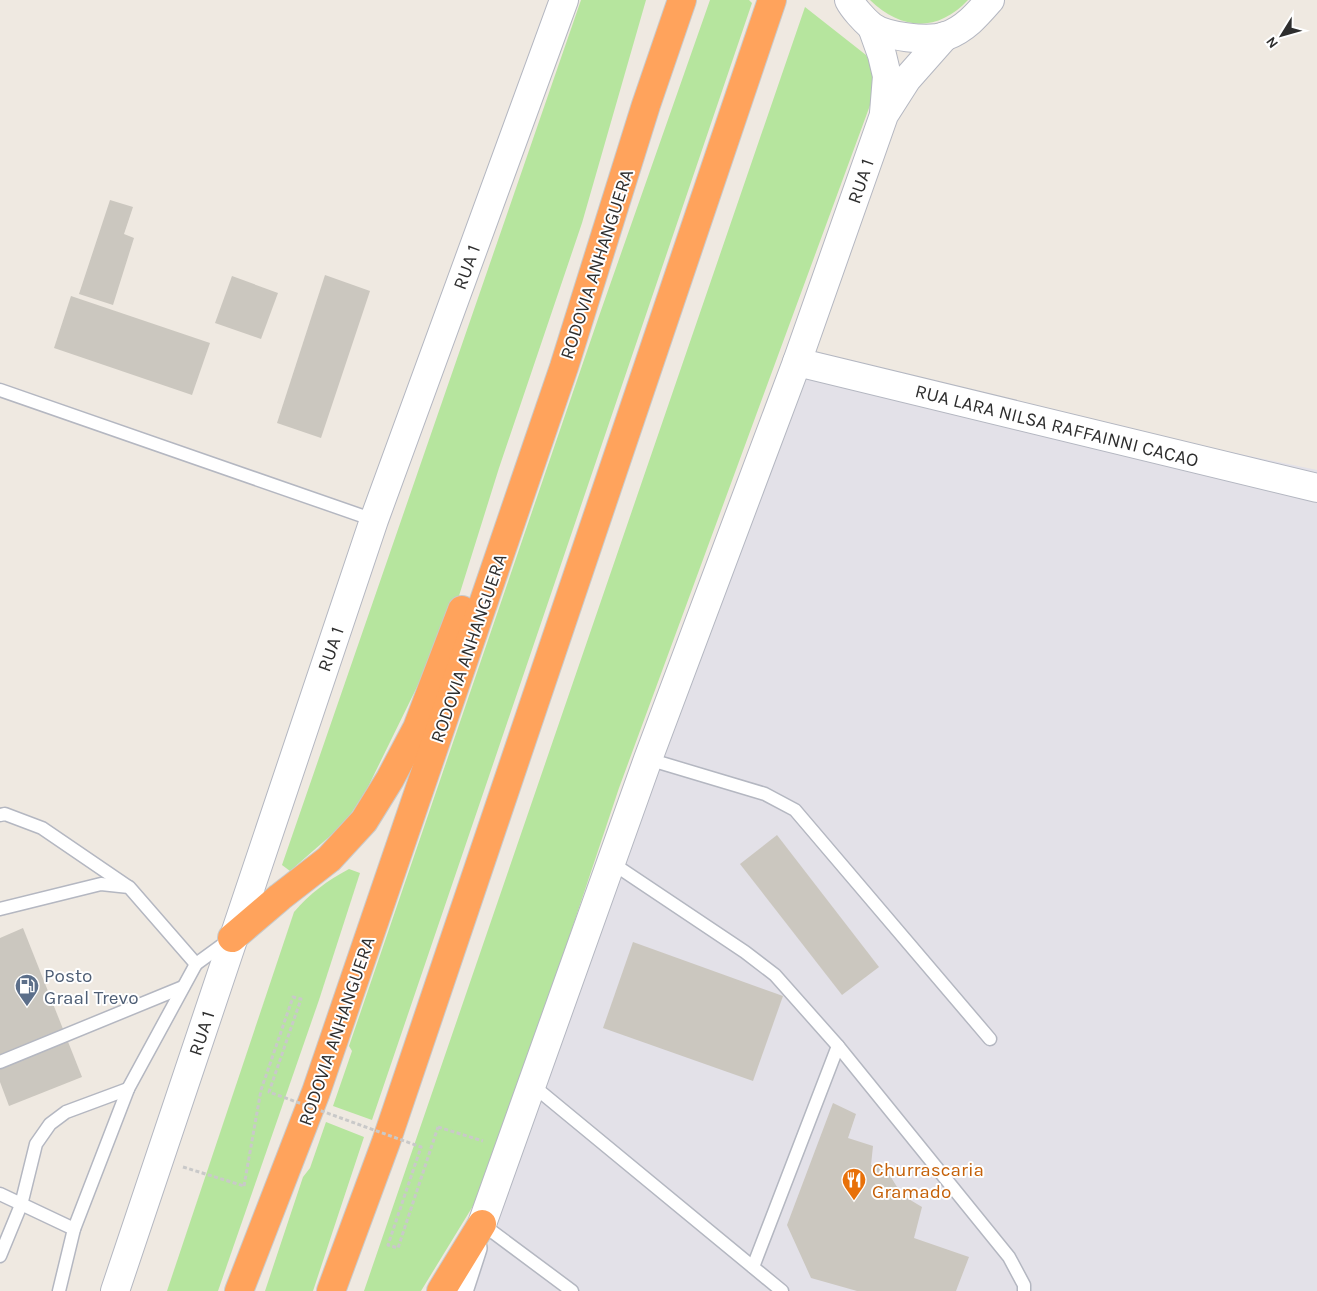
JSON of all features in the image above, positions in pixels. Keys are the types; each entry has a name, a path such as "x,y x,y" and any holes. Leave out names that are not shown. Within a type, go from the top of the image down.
{"highway":[{"name":"RODOVIA ANHANGUERA","path":"239,1291 316,1092 564,367 646,105 682,0"},
{"path":"331,1291 386,1142 770,6"},
{"path":"232,938 329,859 364,821 390,779 417,728 517,466 564,367"},
{"path":"441,1291 482,1224"}],"street":[{"path":"849,0 872,27 897,36 919,39 945,36 968,24 990,0"},
{"name":"RUA 1","path":"115,1291 374,520 560,4"},
{"name":"RUA 1","path":"872,27 887,76 884,115"},
{"name":"RUA 1","path":"460,1291 531,1084 648,759 797,362 884,115 907,79 945,36"},
{"name":"RUA LARA NILSA RAFFAINNI CACAO","path":"797,362 1317,488"}],"lane":[{"path":"0,390 374,520"},
{"path":"648,759 765,794 795,810 990,1040"},
{"path":"0,815 5,814 42,828 129,887 196,964"},
{"path":"612,863 745,952 775,975 838,1046 1009,1257 1024,1285 1024,1291"},
{"path":"0,910 101,884 129,887"},
{"path":"59,1291 74,1229 128,1089 196,964 232,938"},
{"path":"0,1062 183,987"},
{"path":"752,1266 838,1046"},
{"path":"531,1084 782,1291"},
{"path":"0,1256 21,1205 36,1144 50,1124 66,1112 128,1089"},
{"path":"0,1194 74,1229"},
{"path":"482,1224 572,1291"}],"path":[{"path":"159,1160 244,1186 261,1090 293,997 301,999 269,1092 421,1147 388,1244 398,1248 438,1127 509,1149"}],"shaded area":[{"path":"797,362 1317,470 1317,1291 472,1291"}],"green space":[{"path":"581,0 646,0 582,223 499,468 458,599 367,789 345,823 290,871 282,865"},
{"path":"710,0 749,0 752,3 372,1120 333,1106 352,1051 349,1046 598,319"},
{"path":"870,0 968,0 956,11 944,18 919,24 906,22 894,17"},
{"path":"805,7 866,55 875,71 876,89 619,788 487,1183 421,1291 364,1291"},
{"path":"349,869 360,873 319,1000 218,1291 167,1291 294,912 319,888"},
{"path":"326,1122 364,1137 313,1291 265,1291 303,1177 310,1168"}],"building":[{"path":"110,200 133,207 124,234 134,238 113,305 79,294"},
{"path":"325,275 370,291 321,438 277,423"},
{"path":"232,276 278,293 261,339 215,323"},
{"path":"71,296 210,343 192,395 54,348"},
{"path":"777,835 879,967 842,995 740,864"},
{"name":"Posto Graal Trevo","path":"23,928 82,1077 9,1106 0,1082 0,938"},
{"path":"633,942 783,996 753,1081 603,1028"},
{"name":"Churrascaria Gramado","path":"833,1103 856,1114 848,1138 873,1146 871,1165 884,1166 902,1195 922,1207 914,1238 969,1257 956,1291 857,1291 811,1278 787,1225"}],"place":[{"name":"Posto Graal Trevo","path":"27,1007"},
{"name":"Churrascaria Gramado","path":"854,1201"}]}
